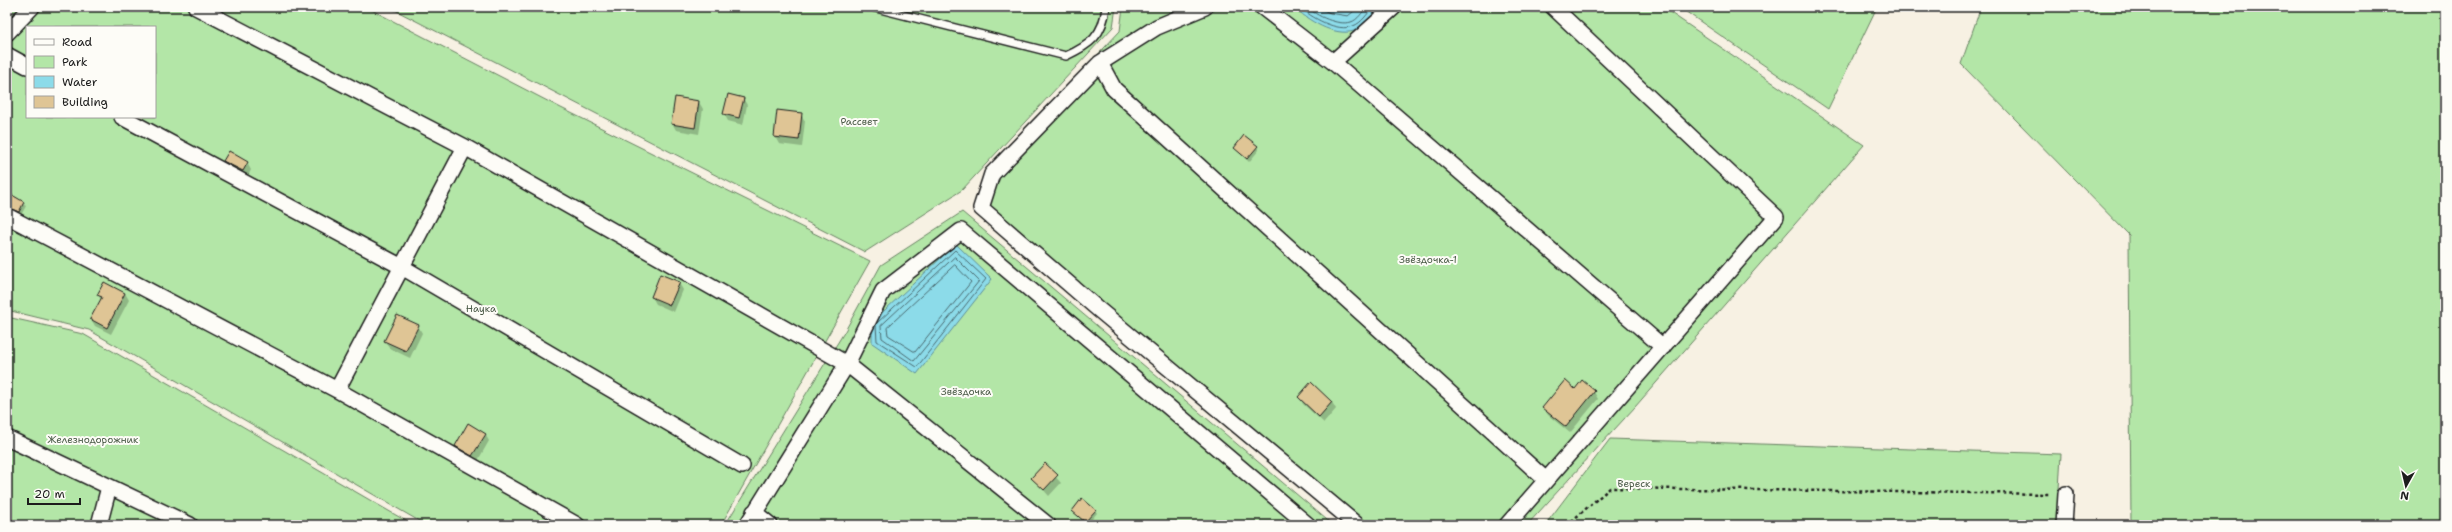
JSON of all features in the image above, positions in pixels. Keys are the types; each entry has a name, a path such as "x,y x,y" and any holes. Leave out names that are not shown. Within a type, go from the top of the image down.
{"street":[{"path":"7,33 32,7"},
{"path":"196,7 465,147 847,364 1048,525"},
{"path":"1205,7 1157,27 1100,63 992,174 981,208 1098,309 1357,525"},
{"path":"1262,7 1333,62 1663,347"},
{"path":"1333,62 1394,7"},
{"path":"1507,525 1776,217 1553,7"},
{"path":"7,55 26,65"},
{"path":"1100,63 1114,89 1546,480"},
{"path":"124,118 402,267 742,466"},
{"path":"337,390 465,147"},
{"path":"7,216 337,390 577,525"},
{"path":"770,525 751,519 847,364 883,291 961,231 1308,525"},
{"path":"7,438 190,525"},
{"path":"99,525 109,486"},
{"path":"2064,525 2066,494"}],"lane":[{"path":"872,7 1066,56 1084,48 1096,38 1105,16 1106,7"}],"path":[{"path":"1567,525 1610,488 2066,494"}],"green space":[{"name":"Наука","path":"7,7 366,7 561,108 870,261 721,525 426,525 89,330 7,310"},
{"name":"Рассвет","path":"389,7 1116,7 1113,27 962,190 865,252"},
{"name":"Звёздочка-1","path":"1123,7 1662,7 1864,145 1635,407 1527,525 1353,525 974,204 984,176 1120,31"},
{"path":"1679,7 1877,7 1828,109"},
{"path":"1981,7 2445,7 2445,525 2131,525 2129,235 1961,64"},
{"name":"Звёздочка","path":"962,212 1333,525 725,525 845,331 881,265"},
{"name":"Железнодорожник","path":"7,317 83,334 413,525 7,525"},
{"name":"Вереск","path":"1610,439 2061,454 2057,525 1545,525"}],"water":[{"path":"1294,7 1378,7 1362,27 1354,31 1338,32 1313,22"},
{"path":"956,244 992,279 917,374 872,343 872,322"}],"building":[{"path":"728,94 744,98 739,118 723,114"},
{"path":"675,97 699,101 695,128 671,124"},
{"path":"777,110 802,113 799,140 774,137"},
{"path":"1244,135 1258,146 1247,159 1234,148"},
{"path":"229,151 248,162 243,171 223,161"},
{"path":"7,192 24,202 19,212 7,207"},
{"path":"660,274 680,282 670,305 651,297"},
{"path":"104,282 125,293 107,328 90,319 102,297 97,295"},
{"path":"397,315 419,325 406,351 384,341"},
{"path":"1565,380 1575,389 1582,380 1595,391 1566,427 1542,408"},
{"path":"1311,382 1332,402 1319,417 1298,397"},
{"path":"468,423 486,434 472,456 455,446"},
{"path":"1045,463 1058,475 1044,490 1031,478"},
{"path":"1082,498 1096,510 1085,522 1072,511"}]}
